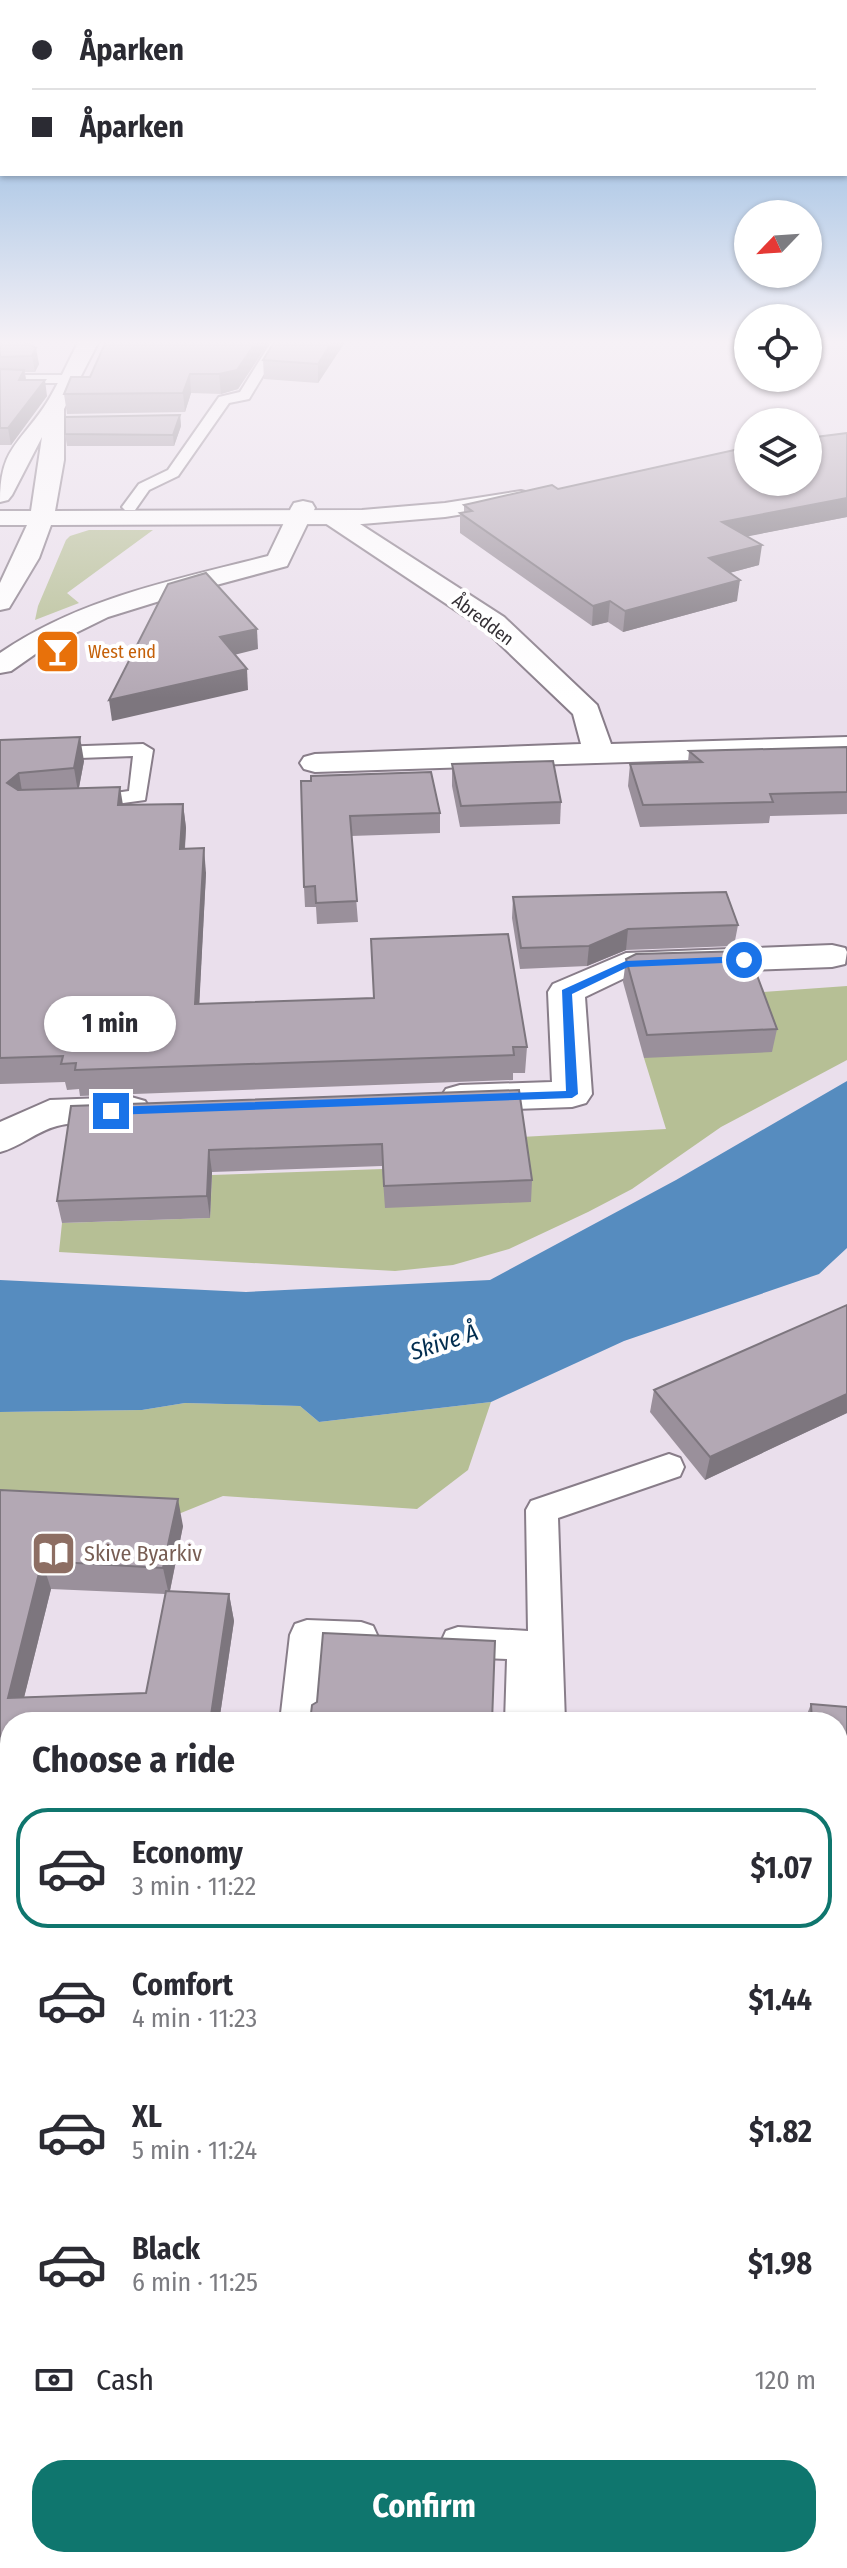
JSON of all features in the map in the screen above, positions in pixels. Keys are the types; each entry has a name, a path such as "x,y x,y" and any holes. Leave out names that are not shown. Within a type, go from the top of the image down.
{"street":[{"path":"0,495 18,459"},
{"path":"0,602 14,583 43,514 53,459"},
{"path":"0,518 130,507 334,518 445,510 539,494"},
{"path":"0,504 43,514 300,514 494,502"},
{"path":"1,665 30,642 115,605 278,561 300,514"},
{"name":"Åbredden","path":"334,518 494,623 587,711 598,753"},
{"path":"315,763 847,746"},
{"path":"429,1100 572,1094 566,992 626,964 832,956"},
{"path":"0,1139 50,1113 160,1109"}],"lane":[{"path":"130,507 144,487 173,473 181,459"},
{"path":"0,755 143,750 138,796 64,804"},
{"path":"547,1712 542,1510 669,1467"},
{"path":"299,1712 307,1635 524,1645 523,1712"}],"green space":[{"path":"89,530 153,530 67,593 79,603 35,620 66,540"},
{"path":"847,986 847,1060 721,1127 632,1189 509,1249 453,1265 395,1271 59,1252 62,1223 210,1218 212,1175 383,1169 521,1137 666,1129 644,1058 763,992"},
{"path":"491,1402 468,1470 417,1509 223,1496 176,1515 0,1504 0,1412 142,1410 185,1403 300,1406 319,1422"}],"water":[{"name":"Skive Å","path":"847,1081 847,1248 819,1274 624,1341 491,1402 319,1422 300,1406 185,1403 142,1410 0,1412 0,1280 246,1292 490,1280 676,1180"}],"building":[{"path":"694,459 734,459 734,496 822,496 822,459 847,459 847,498 722,522 762,545 709,558 740,580 625,611 610,601 593,606 460,513 472,511 464,505 552,485 558,489"},
{"path":"206,573 257,629 220,637 247,669 109,700 168,584"},
{"path":"80,737 74,768 19,773 7,783 18,790 120,787 118,805 183,804 180,849 204,848 195,1004 374,998 371,939 508,934 527,1047 513,1047 514,1055 75,1070 76,1063 61,1064 63,1056 0,1058 0,740"},
{"path":"847,747 847,792 770,794 773,802 643,805 630,764 702,762 689,751"},
{"path":"553,761 561,802 461,806 452,764"},
{"path":"431,772 440,813 350,816 357,901 316,903 315,886 304,887 301,781 311,781 311,776"},
{"path":"726,892 738,925 628,929 589,946 521,948 513,897"},
{"path":"748,951 777,1029 647,1035 626,959 636,954"},
{"path":"519,1090 532,1180 384,1186 382,1144 209,1150 207,1196 57,1201 71,1106"},
{"path":"847,1305 847,1394 710,1457 654,1390"},
{"path":"0,1490 178,1499 163,1568 42,1561 8,1698 146,1693 166,1591 229,1594 211,1712 0,1712"},
{"path":"323,1633 495,1641 492,1712 311,1712 312,1705 317,1702"},
{"path":"811,1704 847,1707 847,1712 811,1712"}],"place":[{"name":"West end","path":"57,652"},
{"name":"Skive Byarkiv","path":"53,1553"}],"route":[{"path":"111,1111 572,1094 566,992 626,964 744,960"}]}
